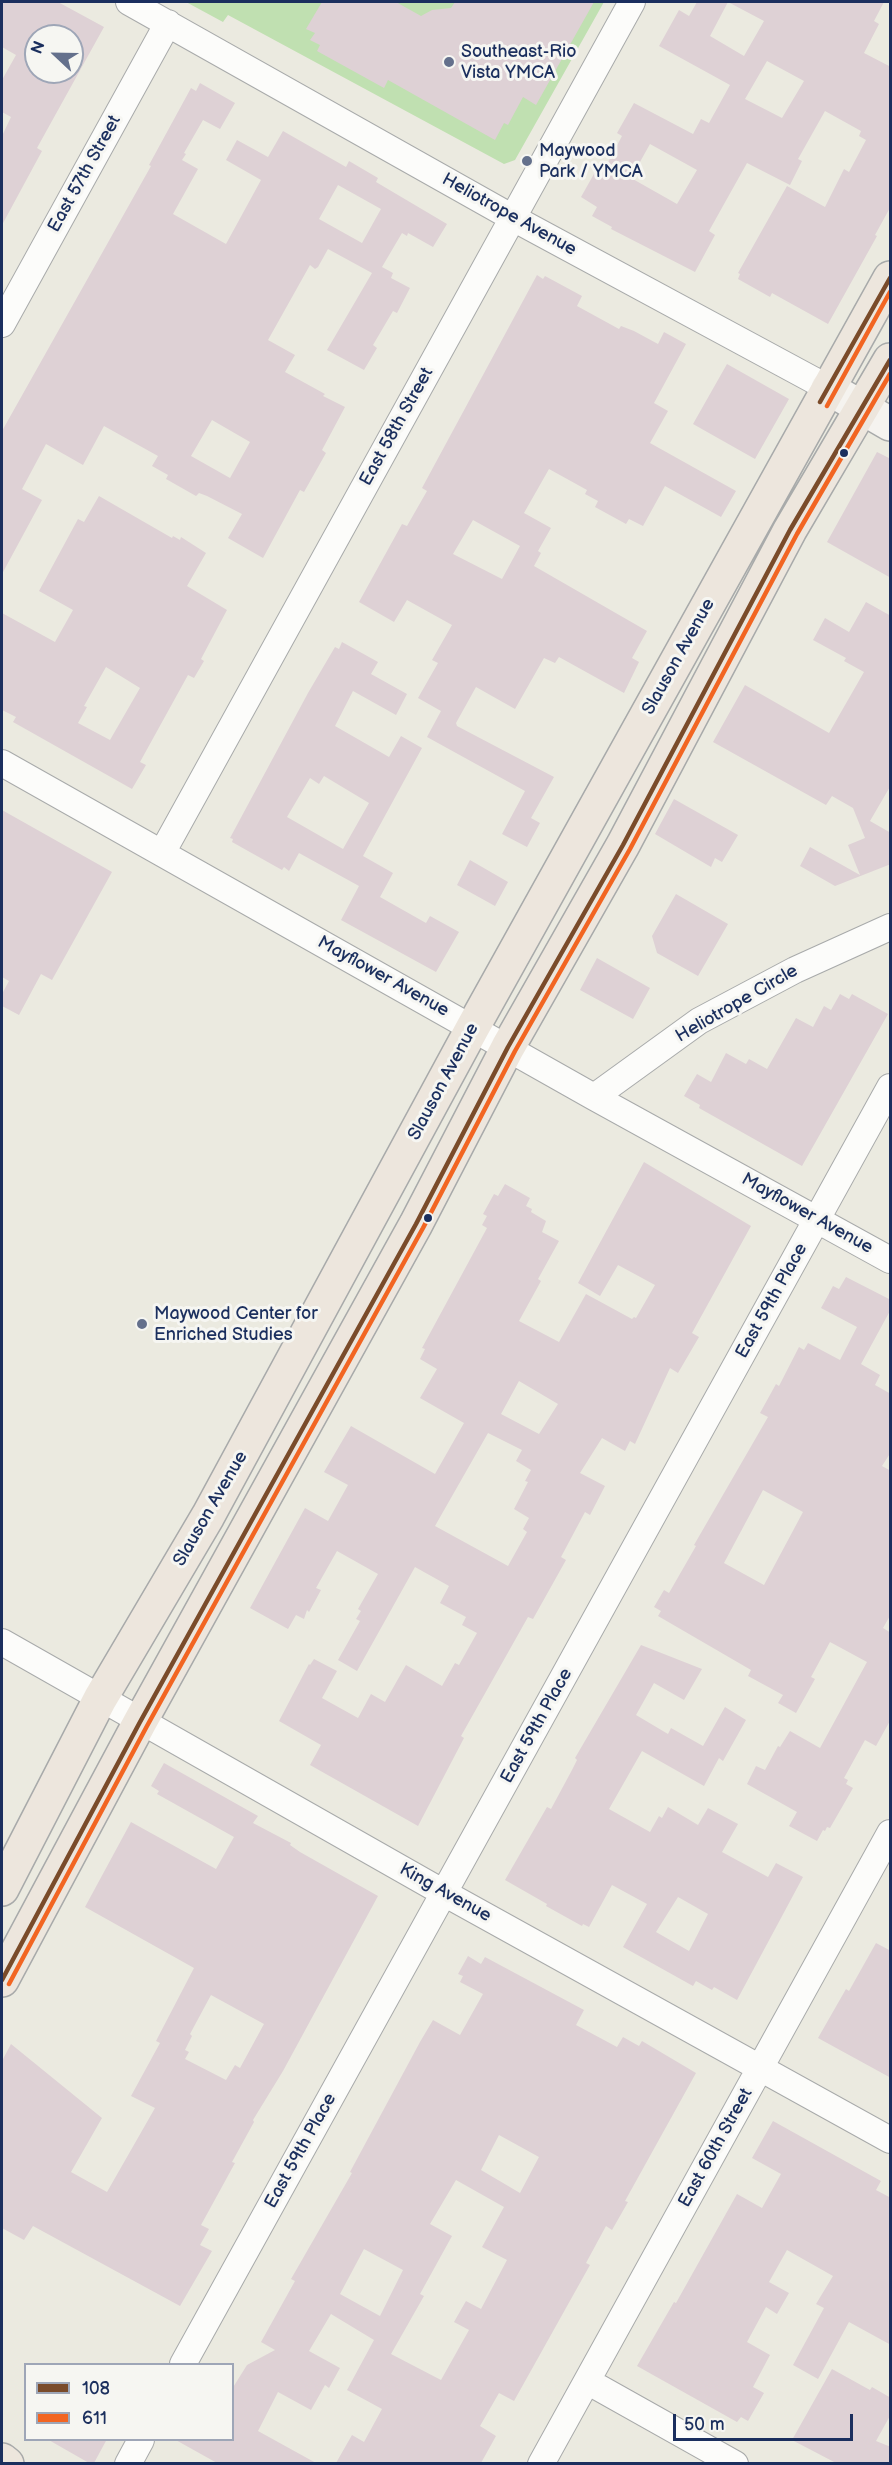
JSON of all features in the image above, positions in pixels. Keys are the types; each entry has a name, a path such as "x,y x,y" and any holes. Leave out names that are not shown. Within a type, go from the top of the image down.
{"main road":[{"name":"Slauson Avenue","path":"2,1889 100,1699 208,1516 473,1027 891,278"},
{"name":"Slauson Avenue","path":"2,1980 140,1722 416,1224 508,1047 623,845 790,530 877,416 891,360"},
{"path":"2,2460 7,2463"}],"street":[{"name":"Heliotrope Avenue","path":"129,2 513,218 877,416"},
{"name":"East 58th Street","path":"162,853 632,2"},
{"name":"East 57th Street","path":"2,324 168,23"},
{"name":"Mayflower Avenue","path":"2,763 594,1097 891,1260"},
{"name":"Heliotrope Circle","path":"594,1097 699,1021 795,970 891,927"},
{"name":"East 59th Place","path":"184,2363 891,1087"},
{"name":"King Avenue","path":"2,1642 444,1893 891,2140"},
{"name":"East 60th Street","path":"541,2463 891,1833"},
{"path":"587,2381 735,2463"},
{"path":"128,2463 140,2441"}],"green space":[{"name":"Southeast-Rio Vista YMCA","path":"186,2 604,2 515,160 504,164 228,15 223,22"}],"building":[{"path":"2,2 58,2 104,27 84,63 84,24 24,24 24,84 72,84 37,148 42,151 2,225 2,136 11,117 2,112 2,80 16,55 2,47"},
{"name":"Southeast-Rio Vista YMCA","path":"322,2 396,2 421,16 432,10 451,8 455,2 594,2 536,105 523,97 508,125 504,123 495,140 388,80 384,88 317,51 320,45 310,40 315,33 306,29"},
{"path":"697,2 728,2 884,2 874,21 879,24 864,53 891,67 891,206 828,324 772,293 770,297 738,279 740,274 738,273 787,186 825,207 844,169 849,172 866,140 859,136 861,131 825,111 798,159 802,161 790,185 747,163 709,231 715,235 695,272 611,229 612,227 592,216 597,207 581,197 599,165 605,168 622,136 617,133 634,103 693,134 701,119 709,123 730,85 659,46 679,10 689,16","holes":["728,2 764,21 744,56 710,36","767,61 804,81 782,118 745,99","650,144 697,170 677,204 631,178"]},
{"path":"200,83 235,103 220,129 203,120 184,153 186,154 182,160 198,169 173,214 226,244 261,180 226,160 237,140 268,157 283,131 346,167 349,161 378,178 376,182 447,224 433,247 408,233 407,236 402,233 382,267 393,273 391,278 410,288 397,313 393,311 373,345 377,348 364,370 327,350 372,273 328,249 318,267 315,269 310,265 268,340 295,355 285,372 345,407 322,450 326,453 304,492 300,490 263,558 228,538 242,514 207,496 199,493 196,496 166,479 168,475 152,466 158,456 104,426 83,465 46,444 22,489 42,500 2,574 2,431 151,166 149,165 191,88 196,91","holes":["338,185 381,209 362,243 319,219","212,420 250,442 230,478 191,456"]},
{"path":"537,275 543,279 545,276 582,296 577,306 619,329 621,326 634,331 658,344 664,332 686,344 654,403 668,411 650,443 736,491 721,517 665,486 643,526 629,519 626,524 595,507 598,501 585,494 587,490 549,469 524,513 551,528 538,551 541,553 534,566 647,631 632,658 639,662 624,693 559,657 555,663 544,658 515,709 476,687 456,723 457,726 554,777 531,818 540,823 527,847 502,834 525,791 427,737 441,711 418,698 438,663 432,660 452,625 407,600 394,622 359,602 402,524 407,526 427,491 422,488","holes":["473,520 520,546 502,579 453,554"]},
{"path":"727,364 789,399 755,459 693,424"},
{"path":"877,452 891,459 891,578 827,542"},
{"path":"99,496 172,538 173,536 180,540 181,537 206,553 187,586 227,610 201,659 204,661 194,678 188,675 140,762 146,765 132,789 13,722 16,717 2,710 2,613 55,642 73,610 39,591 78,519 84,522","holes":["106,667 140,688 110,740 78,723 87,707 84,706"]},
{"path":"866,602 891,616 891,785 870,821 891,833 891,864 835,886 800,866 810,847 860,875 848,845 865,838 853,808 832,796 826,805 713,742 745,685 829,733 864,672 844,661 846,658 813,640 825,618 849,632"},
{"path":"342,642 378,662 371,674 407,694 396,715 353,691 335,726 389,757 401,736 422,748 363,856 393,873 380,897 426,923 430,916 459,932 436,972 341,920 359,886 299,853 289,871 284,867 282,870 232,842 233,839 230,838 308,693 335,647 339,649","holes":["324,776 369,803 343,849 287,817 310,778 319,784"]},
{"path":"674,799 738,835 722,862 715,858 711,867 655,834"},
{"path":"2,810 112,872 52,980 41,974 19,1015 2,1006 2,994 9,981 2,977"},
{"path":"470,860 508,882 495,906 457,885"},
{"path":"676,894 728,924 698,976 657,953 652,936"},
{"path":"597,958 650,988 633,1019 580,990"},
{"path":"840,994 849,999 852,994 888,1014 802,1166 699,1108 700,1105 684,1096 697,1074 711,1082 726,1053 746,1064 749,1059 767,1069 796,1018 813,1027 824,1006 831,1010"},
{"path":"644,1162 751,1226 692,1333 699,1337 678,1373 670,1368 635,1444 630,1441 625,1451 602,1438 580,1473 605,1486 590,1515 585,1512 561,1557 566,1560 533,1619 528,1617 461,1736 464,1738 418,1826 310,1765 321,1745 279,1721 309,1664 314,1659 337,1671 322,1698 358,1718 371,1694 385,1702 406,1665 442,1686 455,1663 459,1665 477,1633 462,1625 466,1617 440,1603 449,1586 415,1567 357,1671 338,1660 360,1621 356,1619 361,1611 358,1609 378,1574 337,1551 316,1588 321,1590 309,1612 307,1610 304,1619 296,1615 288,1629 250,1608 305,1508 328,1521 348,1485 324,1472 351,1426 435,1474 464,1423 420,1398 437,1369 420,1359 425,1349 422,1348 487,1228 482,1225 487,1216 483,1214 494,1194 498,1196 505,1184 530,1198 526,1206 546,1221 542,1232 559,1241 519,1321 559,1342 586,1294 632,1319 636,1318 655,1285 618,1265 600,1296 578,1283","holes":["519,1381 558,1404 539,1434 501,1414","488,1433 522,1450 516,1461 531,1470 525,1481 528,1482 514,1509 529,1518 523,1529 527,1532 508,1566 435,1526"]},
{"path":"846,1277 891,1300 891,1309 861,1364 880,1375 875,1385 891,1394 891,1452 882,1466 891,1471 891,1614 883,1628 891,1633 891,1719 876,1746 865,1740 844,1778 848,1780 846,1784 853,1788 830,1828 823,1830 817,1841 789,1826 797,1812 747,1784 756,1766 765,1770 778,1746 780,1747 790,1731 820,1748 867,1662 830,1642 811,1677 815,1679 796,1713 778,1703 783,1695 748,1676 751,1670 658,1616 661,1611 654,1607 664,1590 669,1593 768,1417 760,1413 776,1384 779,1386 799,1347 804,1350 808,1343 840,1360 857,1327 821,1308 833,1286 839,1289","holes":["763,1490 803,1512 764,1585 724,1563"]},
{"path":"641,1645 702,1669 684,1700 654,1683 636,1715 668,1734 671,1728 703,1746 725,1707 746,1720 723,1761 719,1758 704,1786 642,1751 609,1809 650,1832 659,1816 662,1818 668,1807 698,1825 708,1808 738,1824 722,1852 768,1877 776,1863 803,1877 737,2000 714,1987 712,1990 696,1981 693,1986 623,1947 647,1904 612,1885 589,1927 583,1924 582,1926 546,1906 547,1904 505,1880 547,1807 551,1809 577,1760 575,1758","holes":["678,1897 708,1914 689,1951 656,1932"]},
{"path":"164,1763 258,1816 253,1823 291,1843 290,1845 300,1852 378,1896 283,2071 253,2120 232,2162 235,2163 201,2225 209,2229 200,2245 212,2251 180,2306 33,2226 24,2240 2,2228 2,2061 11,2044 102,2118 71,2172 107,2192 155,2108 131,2096 160,2043 156,2041 194,1968 85,1907 131,1822 216,1869 234,1837 157,1794 159,1791 151,1786","holes":["211,1995 264,2024 240,2068 235,2065 226,2080 185,2059 189,2052 185,2050 192,2036 190,2034"]},
{"path":"876,1943 891,1951 891,2078 818,2038 846,1989 849,1991"},
{"path":"468,1956 481,1964 485,1957 584,2010 576,2025 617,2047 623,2037 639,2046 642,2041 696,2073 625,2201 628,2202 612,2230 606,2226 586,2263 590,2265 514,2401 499,2393 480,2426 496,2436 481,2463 336,2463 352,2435 364,2442 382,2409 347,2390 374,2340 331,2314 309,2351 340,2368 329,2388 325,2385 311,2410 278,2392 258,2431 316,2463 217,2463 178,2441 234,2441 234,2386 247,2365 275,2350 261,2342 295,2281 291,2279 352,2173 350,2172 420,2042 433,2020 460,2035 483,1994 460,1982 463,1976 458,1974","holes":["499,2135 539,2157 520,2193 481,2170","456,2180 504,2207 482,2247 507,2260 481,2309 466,2301 454,2322 469,2330 441,2380 391,2354 424,2296 420,2294 452,2236 430,2224","364,2249 403,2270 380,2316 340,2294"]},
{"path":"773,2121 881,2181 876,2190 891,2198 891,2345 849,2322 818,2379 793,2365 824,2308 816,2304 833,2276 787,2250 769,2282 789,2293 777,2314 766,2307 747,2342 770,2355 753,2387 764,2393 748,2421 741,2417 737,2422 637,2366 674,2302 676,2303 737,2194 762,2208 781,2174 752,2158"},
{"path":"832,2369 870,2390 872,2387 891,2398 891,2414 876,2441 891,2447 891,2463 836,2463 792,2440"},
{"path":"50,2441 106,2441 94,2463 89,2463"}],"transit line":[{"name":"108","path":"820,402 890,278"},
{"name":"611","path":"827,406 890,292"},
{"name":"108","path":"2,1980 140,1722 416,1224 508,1047 623,845 790,530 890,360"},
{"name":"611","path":"9,1984 147,1726 423,1228 515,1051 630,849 797,534 890,374"}],"place":[{"name":"Southeast-Rio Vista YMCA","path":"449,62"},
{"name":"Maywood Park / YMCA","path":"527,161"},
{"name":"Maywood Center for Enriched Studies","path":"142,1324"}]}
